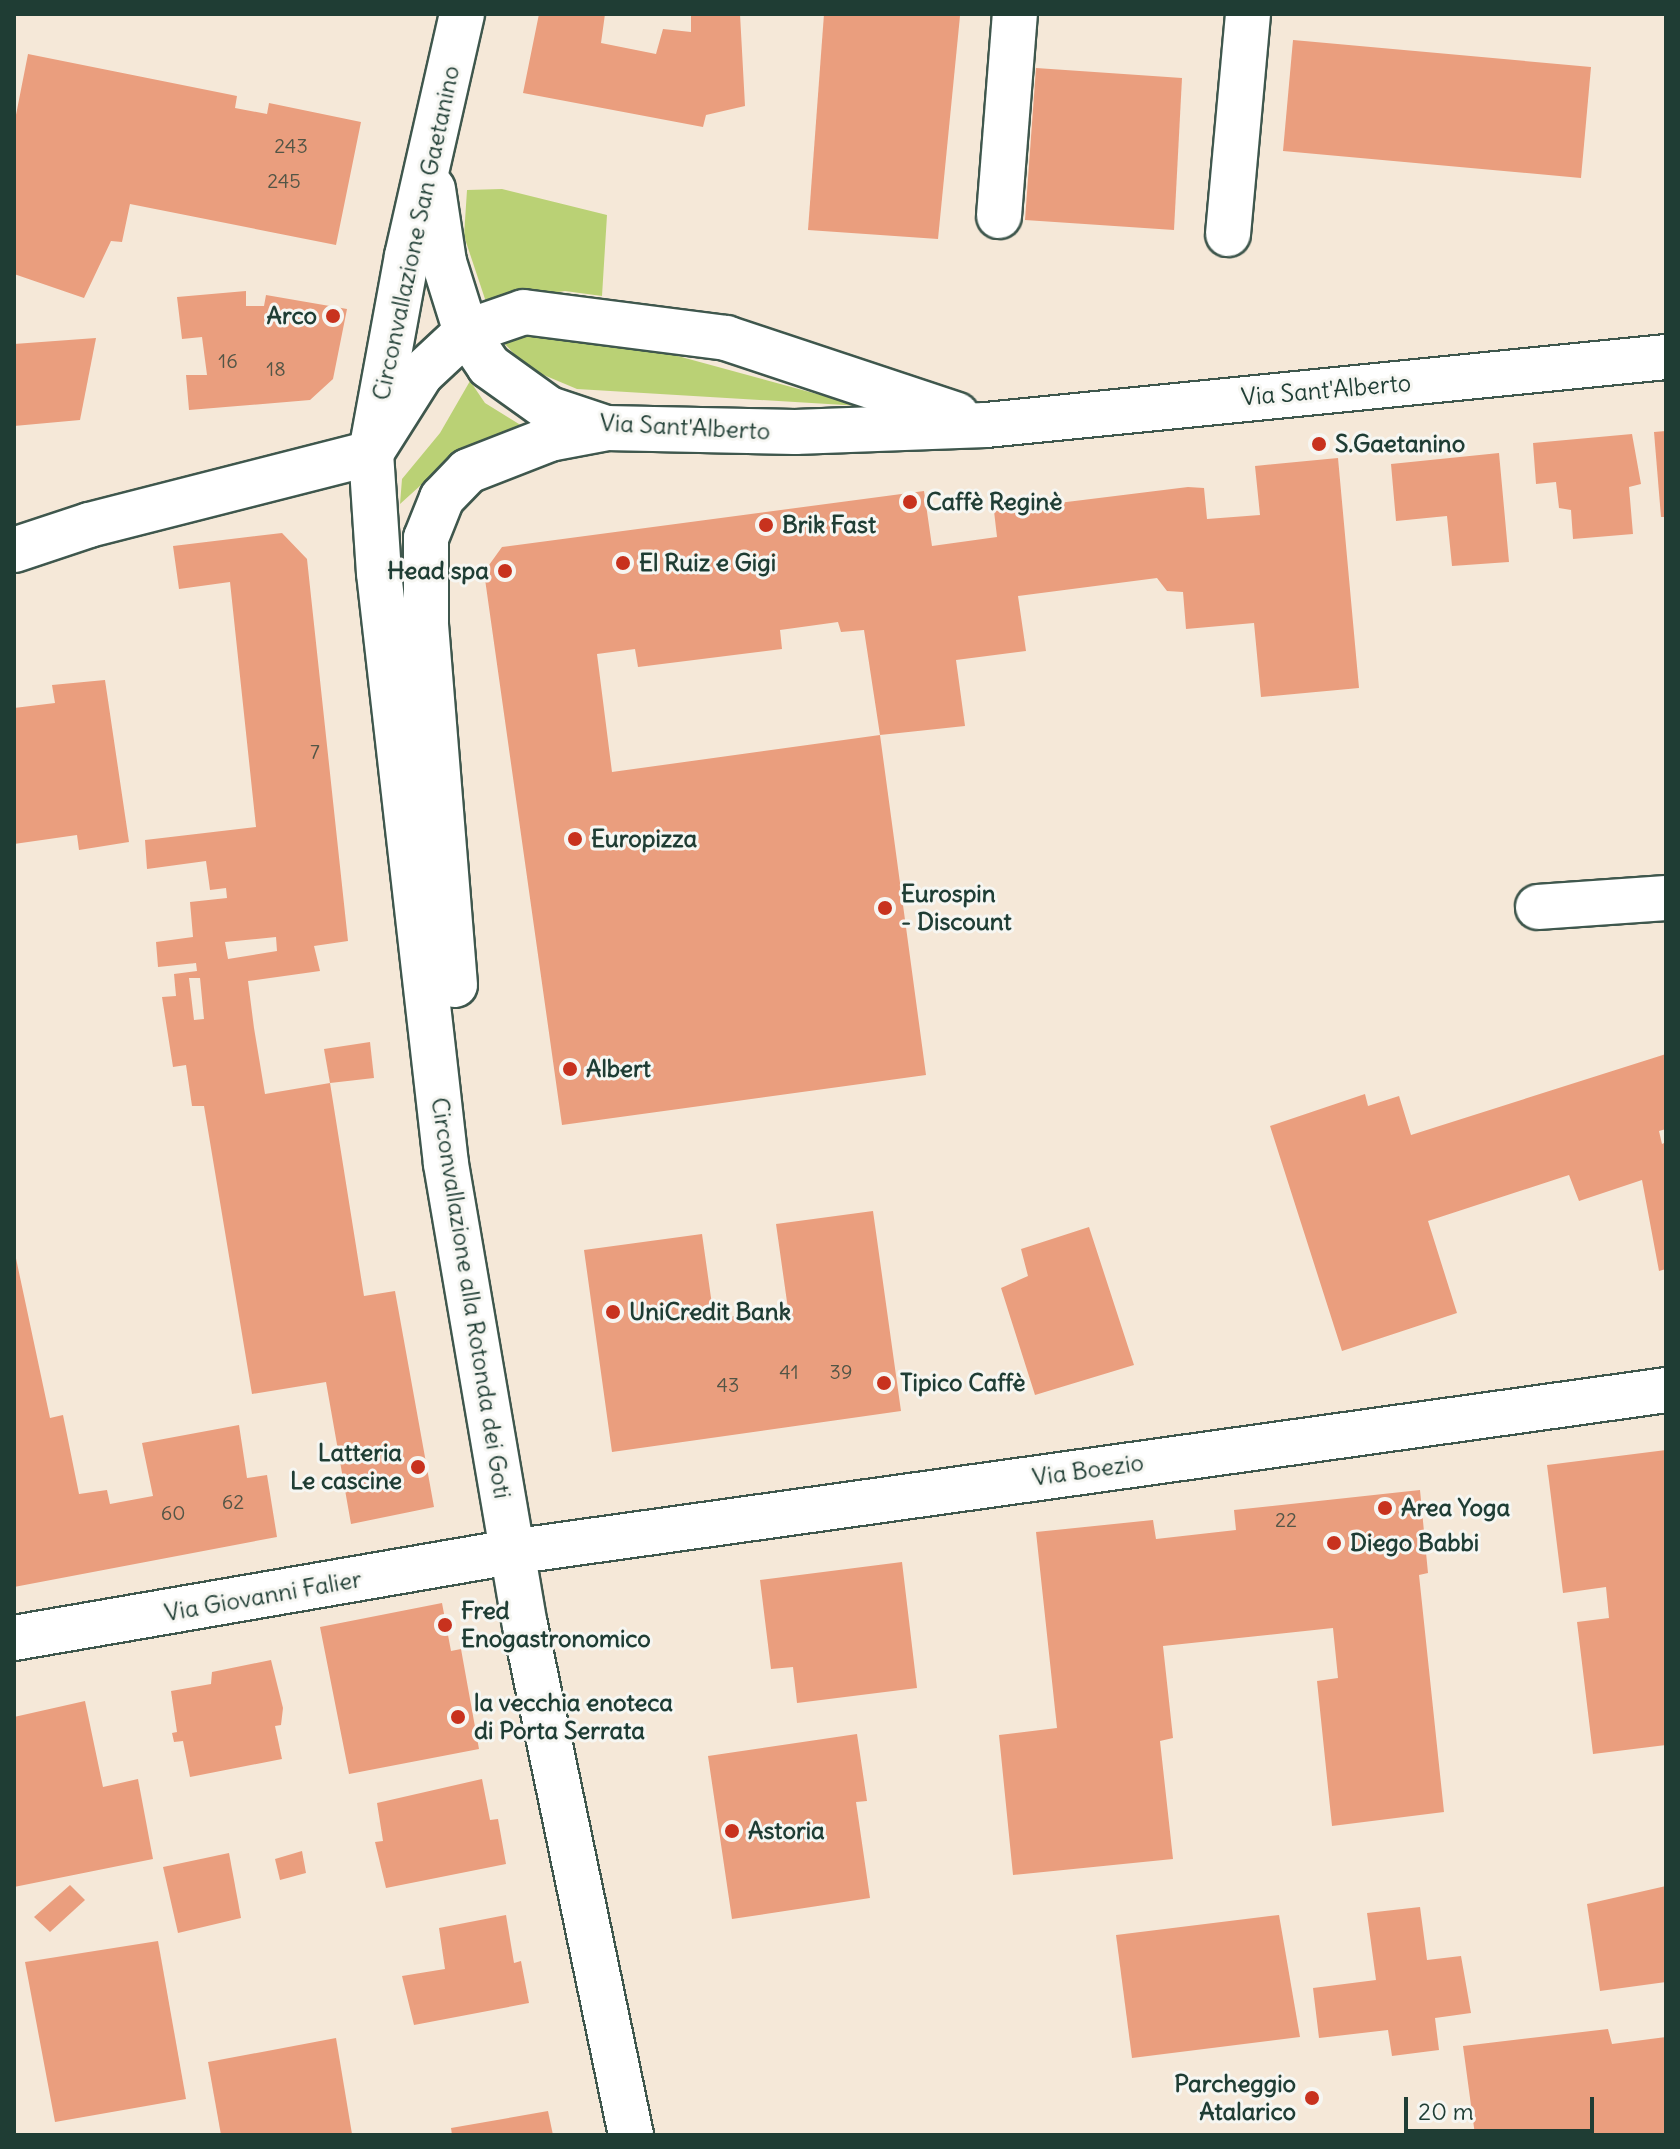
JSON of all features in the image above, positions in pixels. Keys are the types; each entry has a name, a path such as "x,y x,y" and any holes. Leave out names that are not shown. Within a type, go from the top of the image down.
{"street":[{"name":"Circonvallazione San Gaetanino","path":"371,453 407,256 430,171 462,14"},
{"path":"999,216 1015,14"},
{"path":"1228,234 1248,14"},
{"name":"Via Sant'Alberto","path":"430,171 444,262 466,332 489,366 549,409 606,428 795,432 986,425 1666,357"},
{"name":"Via Sant'Alberto","path":"371,453 421,374 466,332 524,312 726,338 986,425"},
{"path":"443,1129 461,1059 426,622 426,538 442,498 468,471 550,439 606,428"},
{"path":"14,550 89,525 371,453"},
{"name":"Circonvallazione alla Rotonda dei Goti","path":"371,453 379,573 443,1129 511,1552 631,2135"},
{"path":"1538,907 1666,898"},
{"name":"Via Boezio","path":"511,1552 1666,1390"},
{"name":"Via Giovanni Falier","path":"14,1638 511,1552"}],"green space":[{"path":"502,189 607,215 602,296 565,291 486,302 464,236 467,190"},
{"path":"530,334 619,340 861,406 577,389 527,368 504,343"},
{"path":"470,381 485,403 527,429 442,466 400,504 402,479 440,433"}],"building":[{"path":"539,14 605,14 601,43 656,54 663,29 691,32 691,14 740,14 745,106 706,115 703,127 523,93"},
{"path":"824,14 960,16 938,239 808,230"},
{"path":"1293,40 1591,67 1581,178 1283,151"},
{"path":"28,54 237,96 235,108 267,114 269,103 361,122 336,245 130,204 122,242 111,241 84,298 14,274 14,125"},
{"path":"1036,68 1182,78 1174,230 1025,220"},
{"path":"246,291 246,306 264,306 266,295 347,309 333,379 310,400 189,410 186,375 207,375 202,337 182,339 177,297"},
{"path":"96,338 80,420 14,426 14,344"},
{"path":"1666,431 1666,517 1661,517 1654,432"},
{"path":"1632,434 1641,484 1629,487 1633,534 1573,539 1571,510 1559,508 1556,482 1536,484 1533,443"},
{"path":"1499,453 1509,562 1452,566 1447,516 1396,521 1391,464"},
{"path":"1338,458 1359,688 1261,697 1254,623 1186,629 1183,592 1167,591 1157,578 1018,596 1026,651 956,660 965,726 880,735 926,1075 562,1125 484,572 502,547 924,491 932,546 997,537 994,511 1188,487 1204,488 1207,519 1260,515 1255,466","holes":["838,622 841,632 864,630 880,735 612,772 597,654 635,649 638,667 782,649 780,630"]},
{"path":"282,533 307,559 348,941 314,946 320,971 248,981 254,1028 265,1094 330,1083 364,1296 395,1291 434,1507 351,1524 326,1382 252,1394 204,1106 192,1106 186,1065 173,1067 162,997 176,996 174,974 197,971 196,963 158,967 156,942 193,937 190,902 227,898 226,888 210,890 206,861 147,869 145,840 256,827 230,582 179,589 173,546","holes":["276,937 277,951 228,959 225,942","189,978 200,978 204,1019 194,1020"]},
{"path":"105,680 129,842 79,850 77,835 14,844 14,708 55,703 52,685"},
{"path":"370,1042 374,1078 330,1083 324,1049"},
{"path":"1666,1054 1666,1129 1659,1131 1662,1144 1666,1142 1666,1269 1659,1271 1642,1180 1579,1201 1569,1175 1428,1221 1457,1313 1342,1351 1270,1126 1365,1094 1368,1106 1399,1096 1411,1135"},
{"path":"873,1211 901,1411 612,1452 584,1250 702,1234 714,1319 788,1309 776,1224"},
{"path":"1089,1227 1134,1365 1035,1395 1001,1288 1028,1276 1021,1249"},
{"path":"14,1249 50,1418 63,1415 79,1494 107,1490 110,1504 153,1496 142,1443 239,1425 247,1478 267,1475 277,1537 14,1587"},
{"path":"1666,1450 1666,1745 1593,1754 1577,1622 1609,1618 1606,1587 1563,1593 1547,1465"},
{"path":"1420,1490 1428,1573 1419,1575 1444,1812 1332,1826 1317,1681 1338,1678 1333,1628 1163,1646 1173,1738 1160,1741 1173,1859 1013,1875 999,1735 1057,1728 1036,1532 1153,1520 1156,1539 1236,1530 1234,1510"},
{"path":"902,1562 917,1688 797,1703 793,1667 771,1669 760,1580"},
{"path":"442,1603 451,1651 461,1649 479,1749 349,1774 320,1627"},
{"path":"271,1660 283,1708 281,1725 275,1726 282,1759 190,1777 183,1741 174,1742 172,1733 177,1732 171,1691 211,1684 212,1672"},
{"path":"85,1701 103,1787 138,1779 153,1859 14,1887 14,1717"},
{"path":"857,1734 867,1801 856,1802 870,1898 732,1919 708,1756"},
{"path":"482,1779 490,1820 498,1819 506,1864 386,1888 375,1842 383,1841 377,1803"},
{"path":"302,1851 306,1873 280,1880 275,1859"},
{"path":"229,1853 241,1918 178,1933 163,1867"},
{"path":"70,1885 85,1900 50,1932 34,1917"},
{"path":"1666,1886 1666,1982 1600,1991 1587,1904"},
{"path":"1420,1907 1427,1960 1461,1956 1471,2013 1435,2018 1439,2050 1392,2056 1388,2030 1319,2038 1313,1988 1376,1980 1367,1913"},
{"path":"506,1915 514,1963 521,1961 529,2003 414,2025 402,1976 445,1969 439,1928"},
{"path":"1279,1915 1300,2037 1132,2058 1116,1935"},
{"path":"158,1941 186,2099 55,2122 25,1962"},
{"path":"1608,2029 1612,2044 1666,2037 1666,2134 1475,2135 1463,2046"},
{"path":"336,2038 352,2134 221,2135 208,2062"},
{"path":"548,2111 553,2135 452,2135 451,2128"}],"place":[{"name":"Arco","path":"333,316"},
{"name":"S.Gaetanino","path":"1319,444"},
{"name":"Caffè Reginè","path":"910,502"},
{"name":"Brik Fast","path":"766,525"},
{"name":"El Ruiz e Gigi","path":"623,563"},
{"name":"Head spa","path":"505,571"},
{"name":"Europizza","path":"575,839"},
{"name":"Eurospin - Discount","path":"885,908"},
{"name":"Albert","path":"570,1069"},
{"name":"UniCredit Bank","path":"613,1312"},
{"name":"Tipico Caffè","path":"884,1383"},
{"name":"Latteria Le cascine","path":"418,1467"},
{"name":"Area Yoga","path":"1385,1508"},
{"name":"Diego Babbi","path":"1334,1543"},
{"name":"Fred Enogastronomico","path":"445,1625"},
{"name":"la vecchia enoteca di Porta Serrata","path":"458,1717"},
{"name":"Astoria","path":"732,1831"},
{"name":"Parcheggio Atalarico","path":"1312,2098"}]}
